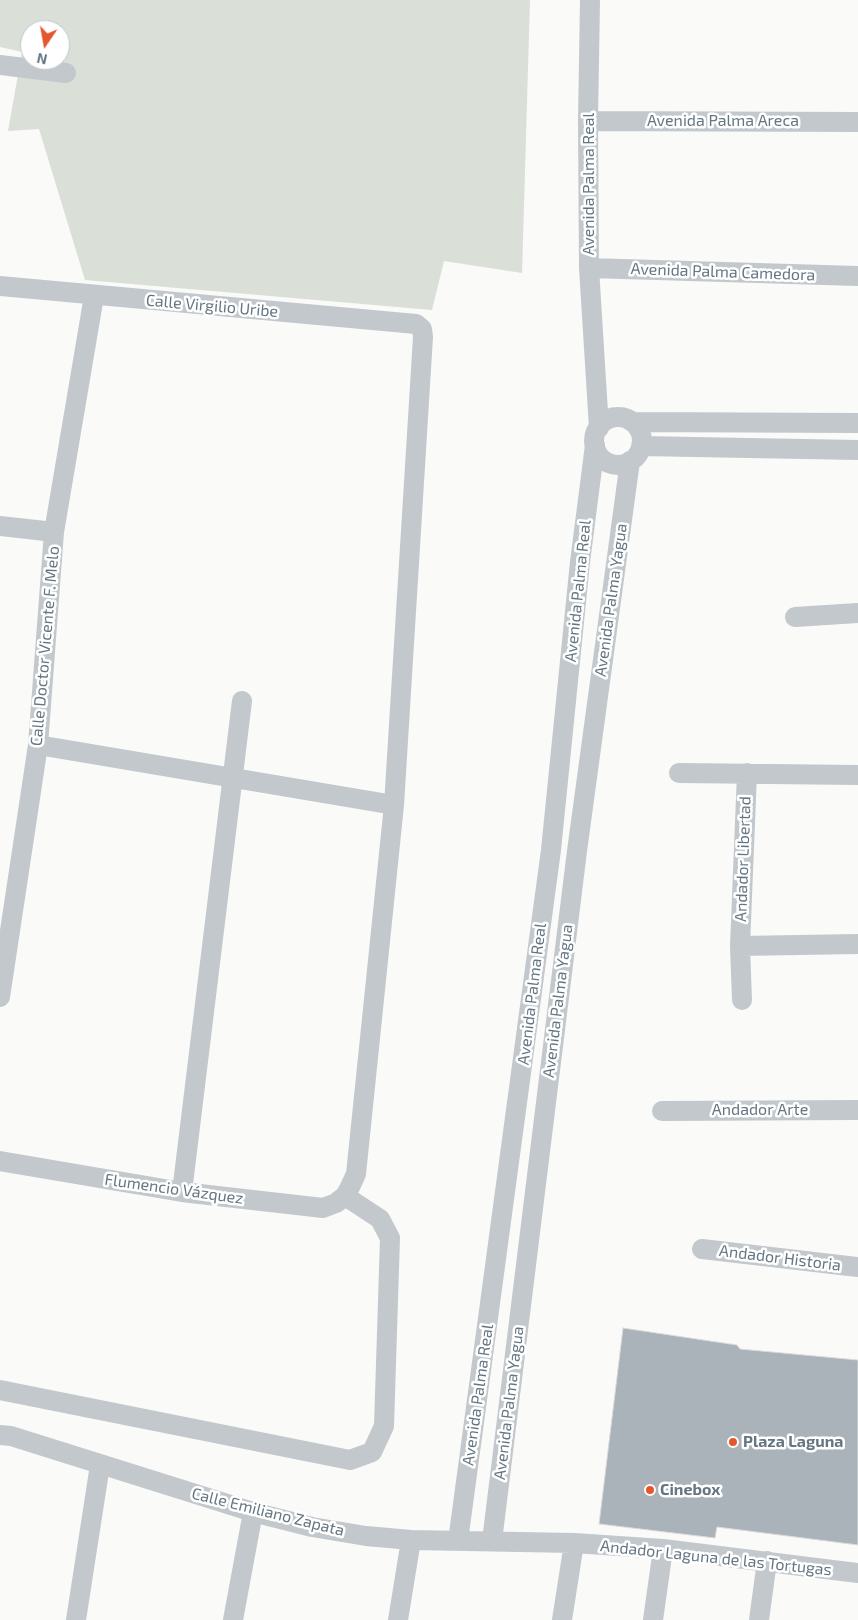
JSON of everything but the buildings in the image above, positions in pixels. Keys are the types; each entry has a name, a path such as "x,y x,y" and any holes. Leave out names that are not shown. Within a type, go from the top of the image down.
{"street":[{"name":"Avenida Palma Real","path":"458,1541 551,850 580,562 597,436 589,268 588,121 590,0"},
{"path":"0,65 66,73"},
{"name":"Avenida Palma Areca","path":"588,121 858,122"},
{"name":"Avenida Palma Camedora","path":"589,268 858,276"},
{"name":"Calle Virgilio Uribe","path":"0,286 416,324 422,329 394,805"},
{"name":"Calle Doctor Vicente F. Melo","path":"0,997 38,745 54,532 94,296"},
{"path":"636,454 640,432 632,422 614,417 608,420 597,436 602,458 608,463 615,465 636,454 858,450"},
{"path":"632,422 858,423"},
{"name":"Avenida Palma Yagua","path":"492,1541 577,851 636,454"},
{"path":"0,526 54,532"},
{"path":"795,617 858,613"},
{"path":"182,1192 231,777 242,701"},
{"path":"0,1390 350,1460 372,1452 384,1426 390,1238 380,1219 345,1196 356,1174 394,805 38,745"},
{"name":"Andador Libertad","path":"678,773 858,775"},
{"name":"Andador Libertad","path":"742,1000 740,946 747,773"},
{"path":"551,850 577,851"},
{"name":"Andador Libertad","path":"740,946 858,944"},
{"name":"Andador Arte","path":"662,1111 858,1110"},
{"name":"Flumencio Vázquez","path":"0,1161 182,1192 323,1208 336,1203 345,1196"},
{"path":"504,1203 534,1206"},
{"name":"Andador Historia","path":"702,1249 858,1267"},
{"name":"Calle Emiliano Zapata","path":"0,1435 11,1436 253,1512 312,1527 366,1536 411,1540 574,1543"},
{"path":"76,1620 100,1465"},
{"path":"233,1620 253,1512"},
{"path":"398,1620 411,1540"},
{"path":"562,1620 574,1543"},
{"name":"Andador Laguna de las Tortugas","path":"574,1543 664,1549 858,1573"},
{"path":"653,1620 664,1549"},
{"path":"758,1620 767,1562"}],"shaded area":[{"path":"0,0 530,0 522,273 444,261 432,310 85,280 39,129 8,131 20,63 20,70 70,70 70,20 20,20 20,52 0,47"}],"place":[{"name":"Plaza Laguna","path":"733,1442"},
{"name":"Cinebox","path":"650,1490"}]}
